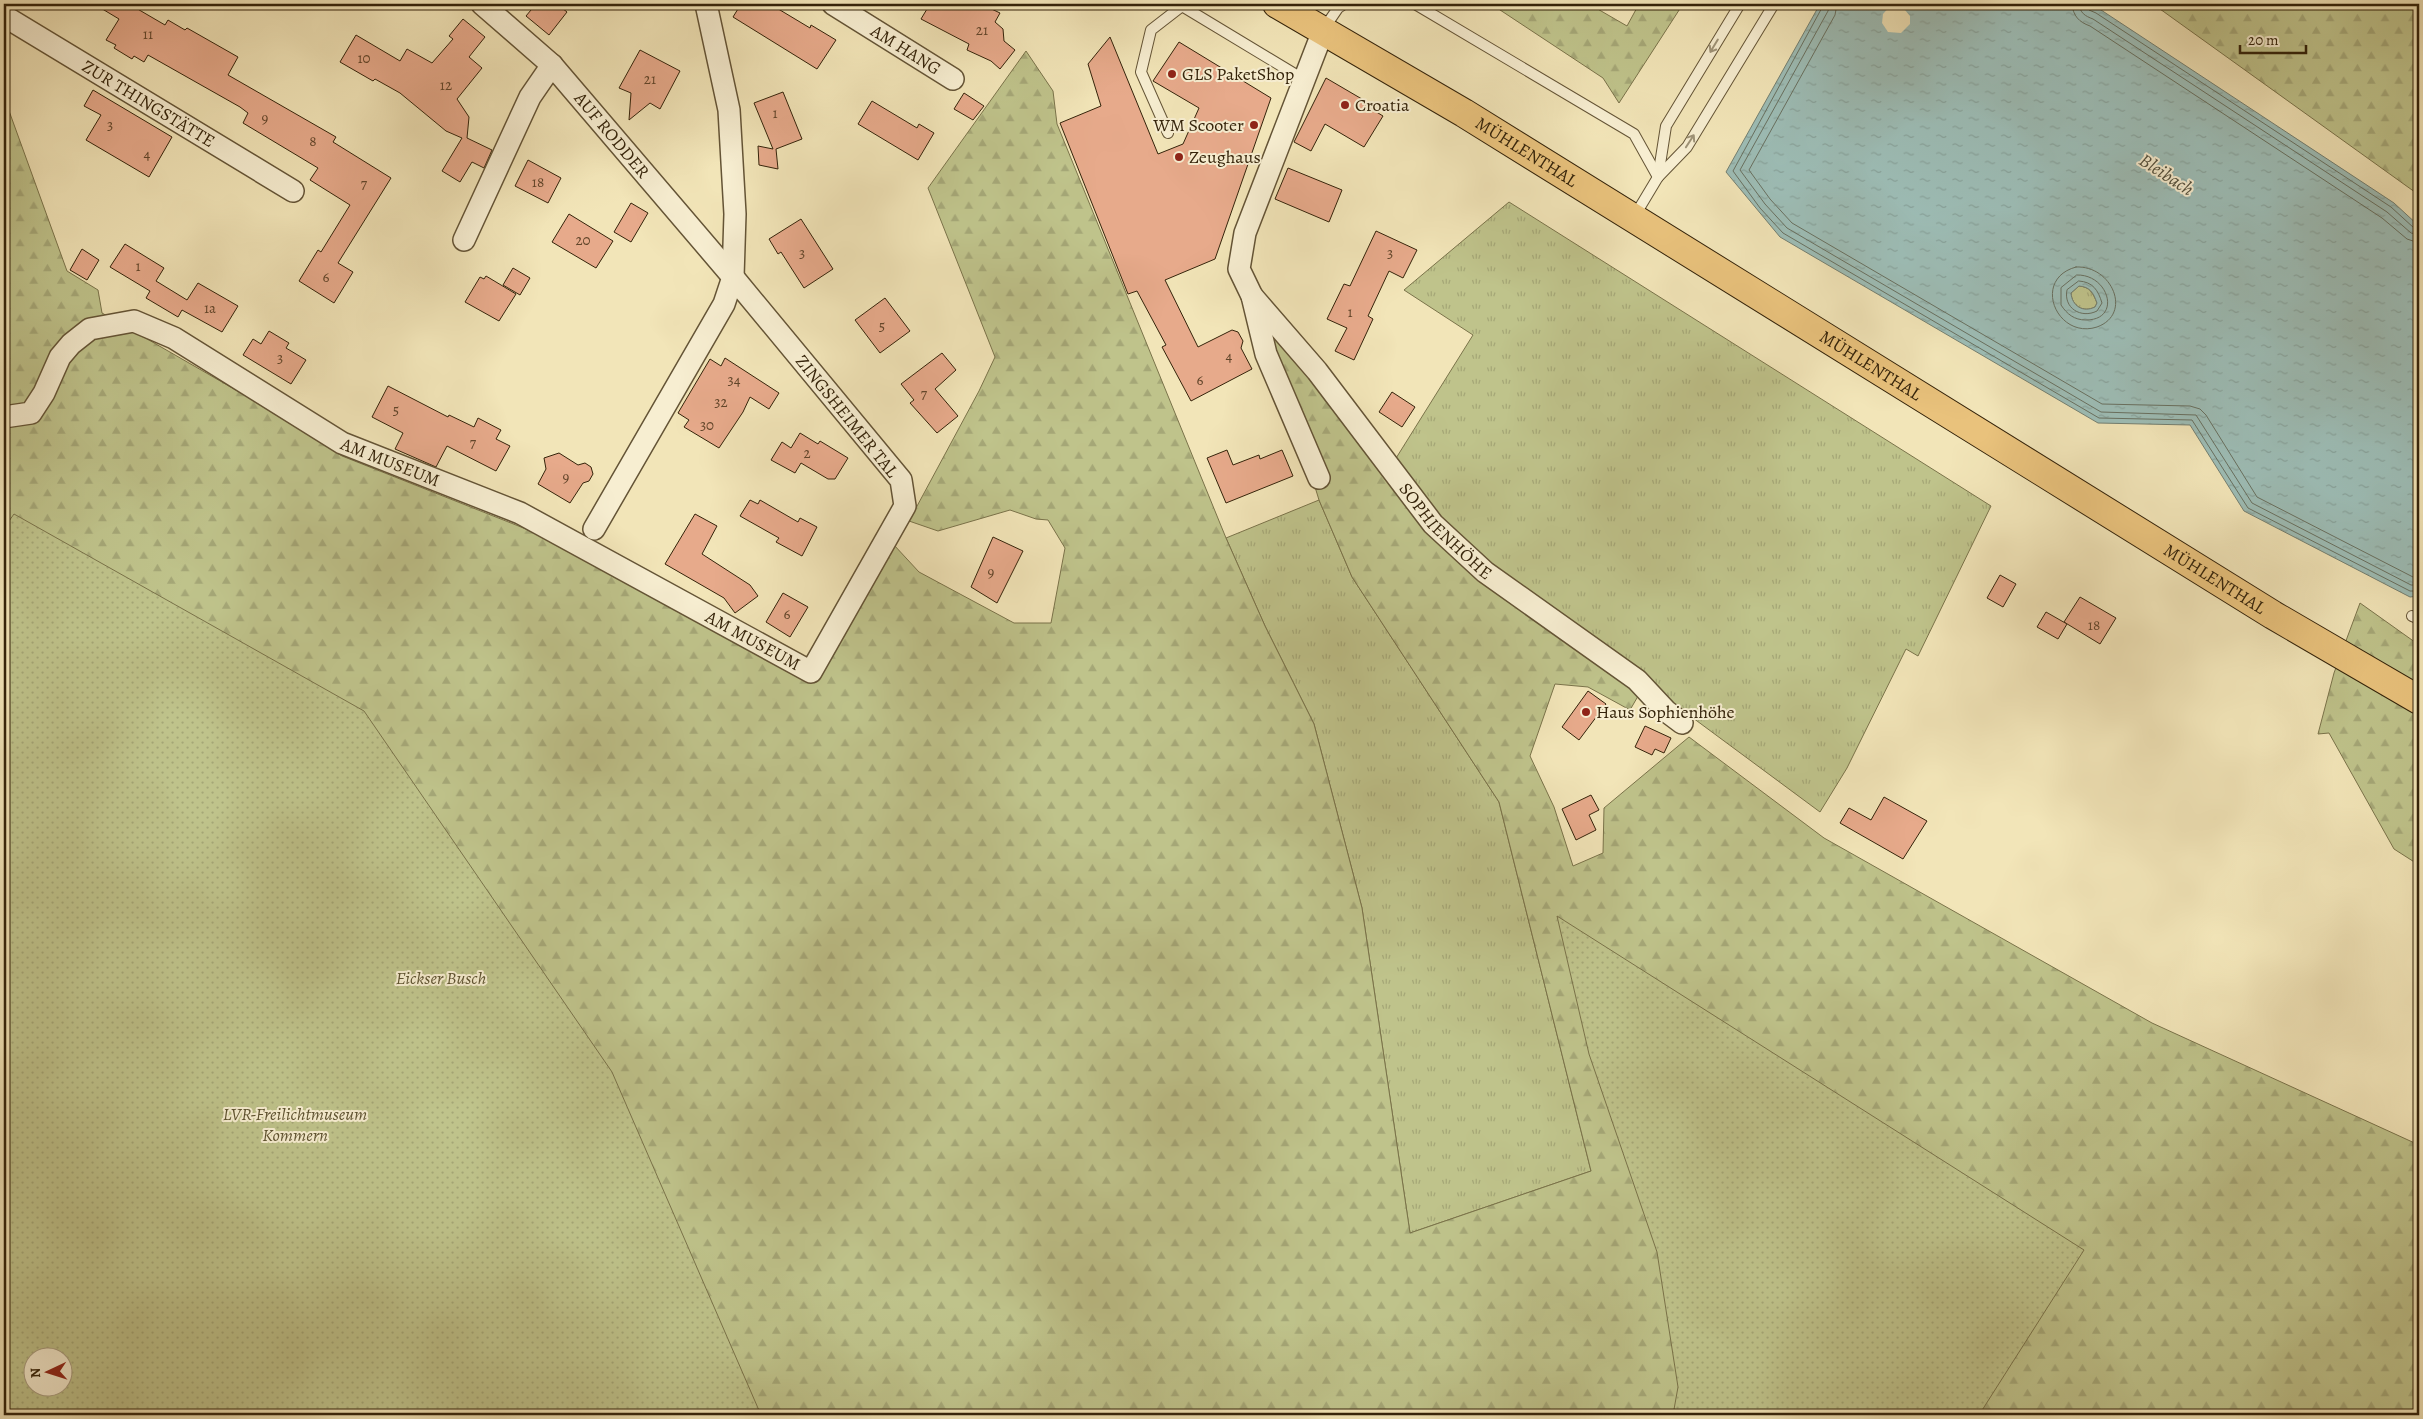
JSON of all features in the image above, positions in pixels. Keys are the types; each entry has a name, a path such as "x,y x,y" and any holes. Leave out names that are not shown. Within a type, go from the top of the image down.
{"main road":[{"name":"MÜHLENTHAL","path":"1277,4 1464,113 2273,615 2419,700"}],"street":[{"name":"AUF RODDER","path":"482,4 552,65 732,277"},
{"path":"594,529 724,304 732,277 735,214 729,110 706,4"},
{"name":"AM HANG","path":"834,4 954,79"},
{"name":"ZUR THINGSTÄTTE","path":"4,16 293,191"},
{"path":"1319,478 1266,354 1252,296 1239,269 1245,233 1323,31"},
{"path":"464,240 530,97 552,65"},
{"name":"ZINGSHEIMER TAL","path":"732,277 901,480 905,506 811,672"},
{"name":"SOPHIENHÖHE","path":"1252,296 1317,371 1433,524 1485,572 1637,680 1666,711 1682,723"},
{"name":"AM MUSEUM","path":"4,417 31,413 44,393 60,357 71,344 90,329 134,321 174,338 342,443 520,512 811,672"}],"lane":[{"path":"1323,31 1338,8 1344,4"},
{"path":"1415,4 1634,134 1658,177"},
{"path":"1658,177 1666,126 1740,4"},
{"path":"1634,217 1658,177 1687,147 1774,4"},
{"path":"1168,133 1141,72 1150,30 1183,5 1303,79"}],"green space":[{"path":"1491,4 1589,4 1627,26 1639,4 1683,4 1619,103 1603,78"},
{"path":"2153,4 2419,4 2419,195"},
{"name":"Eickser Busch","path":"1026,51 1053,91 1057,124 1226,538 1265,626 1314,724 1362,908 1410,1233 1591,1171 1499,802 1352,577 1319,500 1268,334 1277,331 1407,502 1641,691 1630,710 1588,687 1555,684 1530,756 1554,807 1573,866 1603,853 1604,808 1689,737 1824,838 2152,1023 2419,1145 2419,1415 4,1415 4,97 67,271 98,290 102,313 255,401 342,456 526,529 806,675 894,545 919,572 1014,623 1051,623 1065,548 1048,520 1036,519 1010,510 938,531 909,521 979,391 995,357 928,188"},
{"path":"1509,202 1991,506 1918,656 1906,649 1847,768 1820,812 1489,567 1439,525 1393,463 1473,335 1404,290"},
{"path":"2079,286 2088,289 2092,293 2097,303 2095,307 2082,309 2073,302 2071,293"},
{"path":"1319,500 1352,577 1499,802 1591,1171 1410,1233 1362,908 1314,724 1265,626 1226,538"},
{"name":"LVR-Freilichtmuseum Kommern","path":"14,514 364,711 612,1072 761,1415 4,1415 4,528"},
{"path":"2360,603 2419,645 2419,865 2394,849 2329,733 2318,734 2334,673"},
{"path":"1557,916 2084,1250 1979,1415 1673,1415 1678,1387 1657,1252 1589,1054"}],"water":[{"name":"Bleibach","path":"1820,4 2084,4 2098,8 2394,203 2419,226 2419,596 2410,597 2244,511 2190,425 2098,423 1780,237 1726,172","holes":["2079,286 2092,293 2097,303 2091,309 2082,309 2073,302 2071,293"]}],"pier":[{"path":"1892,4 1900,4 1910,16 1910,24 1901,33 1888,32 1882,23 1883,14"}],"building":[{"path":"94,4 129,4 165,25 168,20 185,30 187,28 238,57 228,75 336,137 333,142 391,178 338,263 353,272 334,303 299,281 318,250 321,252 350,205 310,180 318,168 243,123 248,113 240,107 148,55 144,62 134,56 132,59 114,48 116,45 106,40 119,19"},
{"path":"536,4 557,4 567,12 549,35 526,16"},
{"path":"741,4 770,4 810,28 811,25 836,40 817,69 733,17"},
{"path":"930,4 981,4 1000,13 995,22 1003,29 1004,41 1015,50 1000,69 991,61 967,50 969,44 921,19"},
{"path":"463,19 485,37 469,57 482,68 457,99 469,117 467,138 492,150 484,168 472,162 460,182 442,171 462,138 446,131 400,93 375,79 373,81 340,62 356,35 400,61 407,49 432,63 453,39 449,36"},
{"path":"1110,37 1158,154 1183,144 1199,108 1153,81 1179,42 1271,98 1215,259 1165,280 1198,347 1232,330 1238,332 1243,341 1241,348 1252,369 1191,401 1162,347 1166,345 1137,291 1128,294 1060,123 1101,106 1088,64"},
{"path":"640,50 680,71 660,109 650,103 629,120 631,93 619,88"},
{"path":"1326,78 1367,102 1365,105 1383,116 1364,147 1325,124 1311,151 1294,142"},
{"path":"93,90 172,137 149,177 86,140 101,115 84,106"},
{"path":"783,92 802,139 776,149 778,169 759,165 758,146 773,149 754,103"},
{"path":"964,93 984,106 973,120 954,109"},
{"path":"872,101 917,128 919,124 934,133 918,160 858,124"},
{"path":"528,160 561,178 548,203 515,186"},
{"path":"1288,168 1342,190 1329,222 1275,199"},
{"path":"631,203 648,213 631,242 614,232"},
{"path":"569,214 613,241 596,268 552,242"},
{"path":"801,219 833,269 804,288 781,252 778,254 769,239"},
{"path":"1376,231 1417,250 1403,278 1389,271 1368,316 1373,319 1354,360 1335,351 1347,328 1327,319 1344,284 1350,286"},
{"path":"125,244 164,268 156,281 187,300 198,283 238,306 222,332 182,310 178,317 146,298 150,291 110,267"},
{"path":"82,249 99,260 87,280 70,270"},
{"path":"513,268 530,278 520,295 503,285"},
{"path":"486,276 516,294 499,321 465,302 480,277 484,279"},
{"path":"885,298 910,331 880,353 855,320"},
{"path":"269,331 289,343 286,348 306,360 291,384 243,355 253,339 261,344"},
{"path":"942,353 956,370 935,389 958,416 937,433 910,403 914,400 901,384"},
{"path":"725,358 779,393 769,409 750,397 743,412 719,448 684,427 689,420 678,413 710,359 721,366"},
{"path":"388,386 448,417 449,415 474,427 478,418 501,430 496,439 510,446 496,471 447,446 436,467 395,449 403,433 372,417"},
{"path":"1392,392 1415,407 1402,427 1379,412"},
{"path":"800,433 818,444 820,441 848,458 835,479 828,479 801,463 795,473 771,460 782,442 791,448"},
{"path":"1227,450 1233,465 1259,455 1260,459 1282,450 1293,476 1226,503 1207,458"},
{"path":"559,453 578,465 585,463 591,467 593,474 589,481 583,483 570,503 538,484 546,469 544,458"},
{"path":"750,500 758,504 760,500 798,522 800,518 817,527 802,556 776,542 779,538 740,516"},
{"path":"695,514 717,526 702,554 750,585 758,596 735,613 724,598 665,564"},
{"path":"993,537 1023,551 997,603 971,587"},
{"path":"2000,575 2016,584 2003,607 1987,598"},
{"path":"783,593 808,607 790,637 766,622"},
{"path":"2080,597 2116,618 2100,644 2064,622"},
{"path":"2046,612 2067,624 2058,639 2037,627"},
{"name":"Haus Sophienhöhe","path":"1588,691 1606,704 1579,740 1562,727"},
{"path":"1645,726 1671,738 1664,753 1655,749 1652,755 1635,747"},
{"path":"1591,795 1599,810 1589,815 1596,830 1576,840 1562,809"},
{"path":"1884,797 1927,821 1903,859 1840,823 1849,808 1871,820"}],"place":[{"name":"GLS PaketShop","path":"1172,74"},
{"name":"Croatia","path":"1345,105"},
{"name":"WM Scooter","path":"1254,125"},
{"name":"Zeughaus","path":"1179,157"},
{"name":"Haus Sophienhöhe","path":"1586,712"}]}
